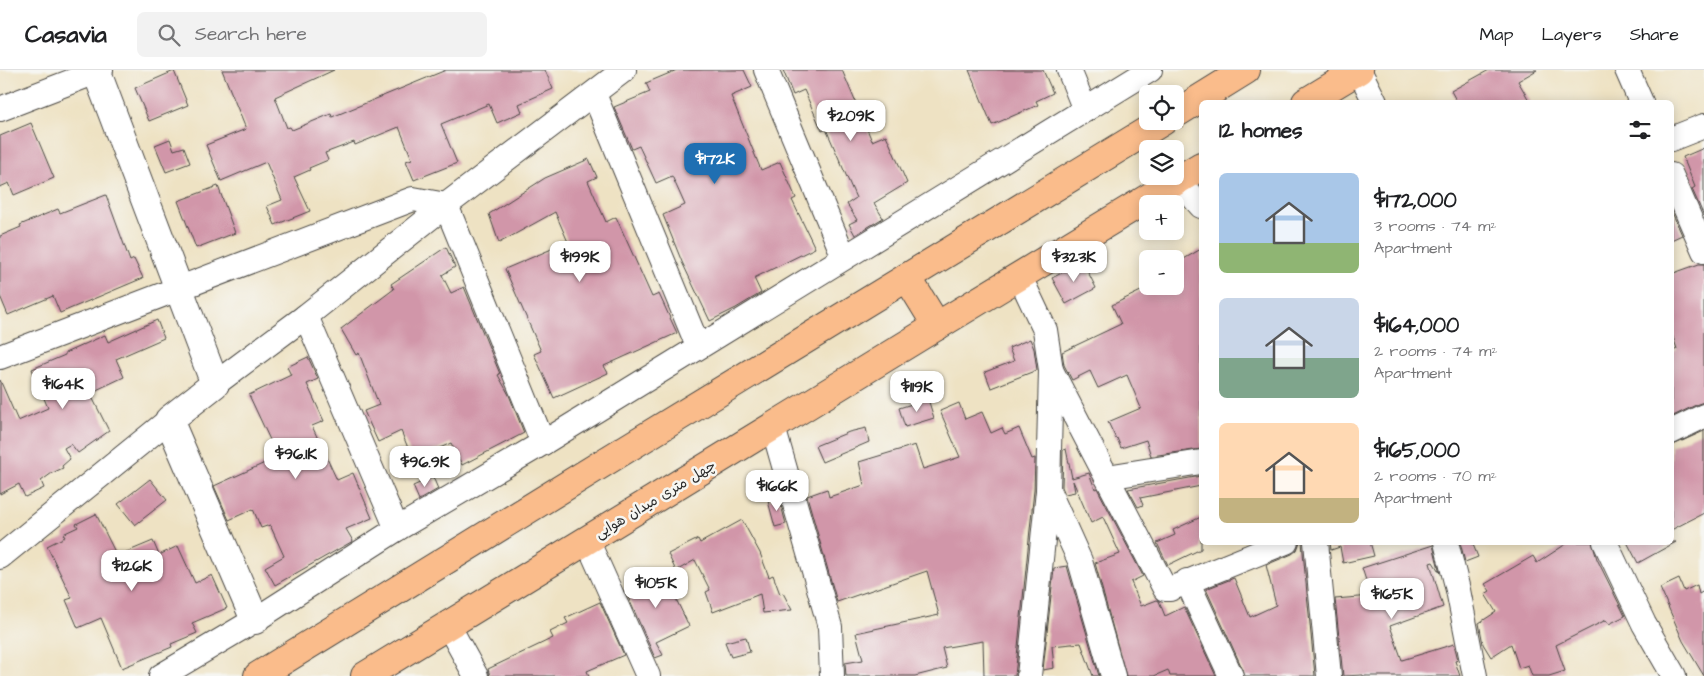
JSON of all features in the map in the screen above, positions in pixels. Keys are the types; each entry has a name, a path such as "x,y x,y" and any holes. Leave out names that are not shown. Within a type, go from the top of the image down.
{"main road":[{"path":"1184,108 1246,70"},
{"path":"1309,100 1359,70"},
{"path":"258,676 1148,130"},
{"name":"چهل متری میدان هوایی","path":"1184,176 1199,167"},
{"name":"چهل متری میدان هوایی","path":"365,676 1170,185"},
{"path":"907,277 937,326"}],"street":[{"path":"0,557 215,384 306,316 446,204 624,70"},
{"path":"766,70 844,257"},
{"path":"1069,70 1086,110"},
{"path":"161,676 255,620 398,529 543,443 1150,70"},
{"path":"1359,70 1374,100"},
{"path":"1627,70 1640,100"},
{"path":"0,110 98,71 215,384"},
{"path":"594,94 698,346"},
{"path":"1674,138 1704,126"},
{"path":"1674,184 1704,251"},
{"path":"1182,185 1199,204"},
{"path":"0,357 413,199 446,204"},
{"path":"446,204 543,443"},
{"path":"1020,277 1045,330 1051,370 1048,490 1029,676"},
{"path":"306,316 398,529"},
{"path":"1051,370 1165,589 1170,589 1279,545"},
{"path":"1674,431 1704,416"},
{"path":"169,420 255,620"},
{"path":"773,427 830,627 832,676"},
{"path":"1107,477 1199,462"},
{"path":"1048,490 1080,560 1113,676"},
{"path":"587,540 648,676"},
{"path":"1316,545 1329,676"},
{"path":"1447,545 1458,590 1475,676"},
{"path":"1606,545 1644,624 1674,676"},
{"path":"1187,582 1230,676"},
{"path":"448,625 476,676"}],"building":[{"path":"222,70 334,70 275,97 287,128 290,127 292,130 331,114 332,117 446,70 545,70 553,89 519,104 522,112 497,123 489,104 441,124 457,163 414,180 406,161 412,159 399,127 355,145 354,142 325,153 328,160 294,177 310,211 275,225 267,206 282,200 266,162 221,181 206,145 246,129"},
{"path":"677,70 744,70 752,87 731,96 761,170 780,162 796,198 792,200 815,248 754,278 761,293 710,321 682,262 663,215 685,205 672,176 656,183 639,146 632,149 614,107 650,92 646,83"},
{"path":"783,70 842,70 872,141 886,135 907,183 874,203 883,218 855,235 849,224 857,220 847,204 856,198 826,129 822,131 804,90 793,95"},
{"path":"969,70 1043,70 1053,93 1036,101 1038,105 992,125"},
{"path":"1489,70 1537,70 1518,81 1529,100 1456,100 1451,91"},
{"path":"174,71 188,105 149,121 135,88"},
{"path":"31,123 54,178 14,195 9,183 0,187 0,136"},
{"path":"170,139 174,150 184,147 190,163 166,172 155,145"},
{"path":"1704,148 1704,216 1692,189 1695,187 1683,157"},
{"path":"589,159 597,177 588,181 606,222 616,217 652,297 659,294 677,333 604,366 608,373 554,398 534,354 541,351 505,269 568,242 555,212 499,243 489,214 545,178"},
{"path":"218,186 235,233 196,248 178,201"},
{"path":"106,195 130,261 134,259 143,278 60,313 53,296 8,315 0,296 0,236 21,227 20,225 58,209 60,213"},
{"path":"1674,217 1682,235 1674,239"},
{"path":"446,247 455,267 442,275 451,293 464,287 500,374 498,375 509,395 524,433 462,465 451,443 413,460 401,431 378,442 364,411 379,405 359,353 356,355 341,329 394,289 391,284"},
{"path":"1199,250 1199,449 1151,456 1146,440 1121,448 1108,422 1141,408 1127,375 1098,388 1090,371 1072,380 1064,365 1062,352 1121,324 1112,305 1139,292 1139,295 1184,295 1184,259"},
{"path":"1083,262 1096,288 1066,304 1052,278"},
{"path":"1704,264 1704,402 1674,416 1674,350 1677,349 1674,340 1674,273"},
{"path":"157,320 164,338 116,359 124,377 90,393 109,431 78,453 71,444 64,448 70,459 62,466 63,468 41,481 44,488 25,497 19,484 0,494 0,380 18,421 48,408 32,369 105,335 108,342"},
{"path":"1030,339 1034,349 1037,370 991,388 985,372 1014,361 1009,348"},
{"path":"308,357 318,379 307,384 324,421 312,426 337,480 353,473 372,518 346,529 353,541 275,585 265,567 284,556 270,525 261,528 253,509 229,520 214,486 278,457 249,395 291,375 287,367"},
{"path":"928,399 934,418 905,427 899,408"},
{"path":"959,403 965,419 982,412 991,433 1002,428 1005,434 1019,428 1032,459 1035,458 1034,490 1015,676 984,676 983,641 942,648 947,668 915,676 846,676 845,663 863,660 856,633 939,615 927,571 837,602 807,496 827,489 829,497 864,485 859,462 915,445 923,469 960,457 940,411"},
{"path":"866,428 869,442 822,462 815,446 849,432"},
{"path":"1704,431 1704,513 1674,528 1674,445"},
{"path":"1066,449 1072,478 1089,473 1095,489 1097,488 1143,576 1131,582 1141,606 1157,600 1165,616 1184,607 1216,676 1170,676 1168,670 1154,676 1126,676 1095,563 1120,554 1103,517 1091,523 1073,481 1075,492 1065,494 1062,487 1063,450"},
{"path":"1199,476 1199,486 1140,498 1143,505 1138,507 1128,489"},
{"path":"433,477 438,489 419,500 413,486"},
{"path":"150,479 167,500 135,525 118,504"},
{"path":"779,498 786,524 775,527 768,501"},
{"path":"96,514 117,556 153,541 159,555 178,546 195,583 212,575 227,608 192,623 197,633 171,644 172,647 122,668 101,618 78,628 66,600 72,598 47,546 65,537 63,534 78,527 76,524"},
{"path":"1199,518 1199,545 1201,545 1201,549 1168,565 1157,543 1175,535 1173,530"},
{"path":"742,520 760,553 769,577 773,575 780,594 783,593 792,610 763,613 760,594 713,612 706,592 710,590 695,560 676,571 668,554 698,539 700,543"},
{"path":"1299,545 1302,545 1315,676 1245,676 1206,589 1234,578 1250,617 1276,605 1266,565 1297,550"},
{"path":"1330,545 1371,545 1374,556 1343,563 1340,547 1331,550"},
{"path":"1433,545 1440,573 1433,562 1430,563 1443,607 1390,626 1402,660 1454,644 1458,660 1455,661 1460,676 1343,676 1335,599 1371,596 1362,568"},
{"path":"1461,545 1473,545 1478,557 1465,562"},
{"path":"1564,545 1593,545 1597,559 1625,616 1609,624 1606,620 1556,645 1565,671 1549,676 1532,676 1528,665 1519,668 1511,644 1491,657 1483,644 1479,623 1496,612 1485,594 1490,591 1485,584 1533,556 1537,563"},
{"path":"1629,545 1671,545 1638,563"},
{"path":"1067,566 1099,676 1093,676 1081,643 1052,646 1054,668 1043,670 1054,568"},
{"path":"662,570 689,626 656,642 663,655 655,658 625,590 630,588 629,586"},
{"path":"1679,579 1684,591 1697,585 1699,594 1704,591 1704,676 1683,641 1660,588"},
{"path":"600,602 624,655 587,671 589,676 490,676 488,669 553,638 550,632 568,623 565,618"},
{"path":"746,637 750,652 731,657 725,642"}]}
